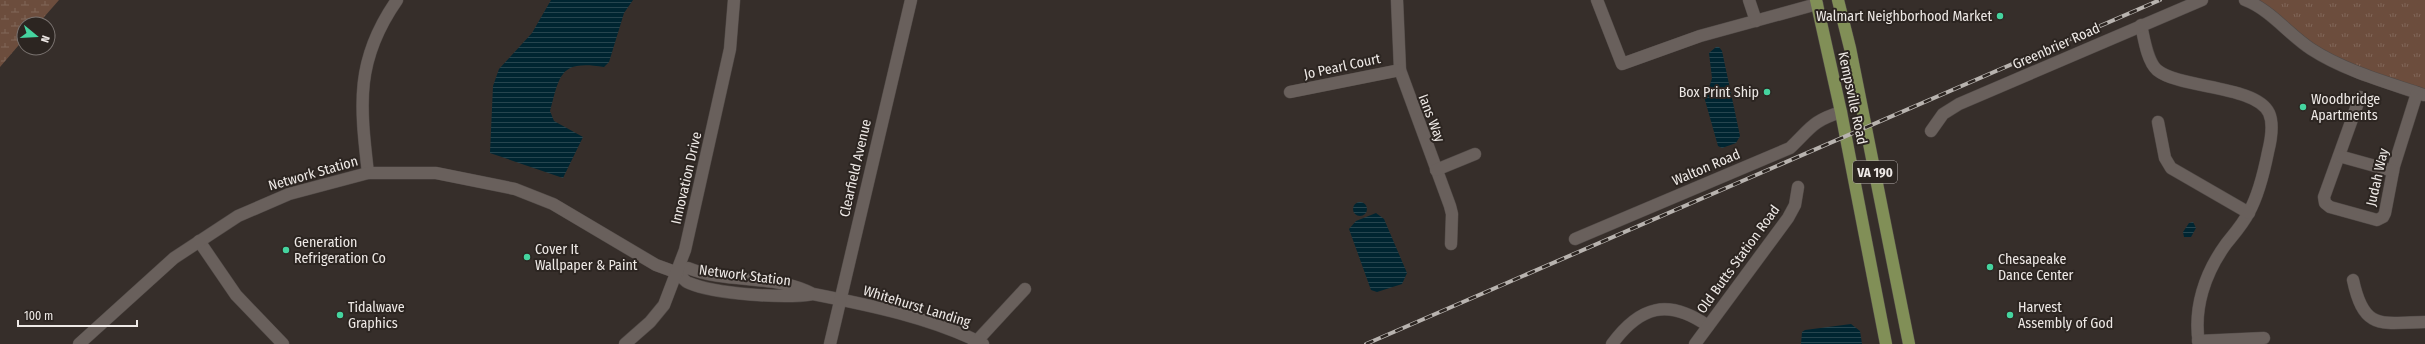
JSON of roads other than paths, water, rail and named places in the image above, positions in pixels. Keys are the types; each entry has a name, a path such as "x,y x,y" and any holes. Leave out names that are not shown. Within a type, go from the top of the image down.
{"main road":[{"name":"Kempsville Road","path":"1838,0 1852,56 1909,344"},
{"name":"Kempsville Road","path":"1816,2 1841,112 1886,344"}],"street":[{"path":"368,173 362,120 364,72 368,52 386,16 397,0"},
{"name":"Innovation Drive","path":"625,344 650,322 664,305 678,273 685,250 730,49 734,0"},
{"name":"Clearfield Avenue","path":"830,344 911,0"},
{"name":"Ians Way","path":"1397,0 1400,70 1452,214 1451,244"},
{"path":"1597,0 1622,64 1700,36 1756,21 1816,2"},
{"path":"1749,0 1756,21"},
{"name":"Greenbrier Road","path":"1931,131 1943,114 1959,104 2140,25 2202,0"},
{"path":"2245,0 2265,11 2310,48 2334,62 2421,94"},
{"path":"2140,25 2152,63 2157,70 2172,77 2242,95 2260,103 2269,112 2271,123 2271,140 2257,195 2249,213 2226,245 2207,278 2200,299 2197,318 2198,342 2264,338"},
{"name":"Jo Pearl Court","path":"1290,92 1400,70"},
{"name":"Judah Way","path":"2360,97 2324,197 2325,203 2330,207 2377,220 2383,217 2390,197 2393,171 2421,94"},
{"name":"Walton Road","path":"1575,239 1790,148 1817,121 1841,112"},
{"path":"2158,122 2165,158 2172,168 2249,213"},
{"path":"1436,170 1475,154"},
{"path":"2339,156 2393,171"},
{"name":"Network Station","path":"79,344 174,258 238,216 270,201 307,188 368,173 436,173 515,189 553,204 656,265 678,273 688,268 718,277 800,287 813,294 840,299"},
{"name":"Old Butts Station Road","path":"1695,344 1788,218 1795,204 1798,187"},
{"path":"199,241 236,294 283,344"},
{"path":"2354,280 2362,309 2374,320 2385,323 2425,322"},
{"path":"978,343 1025,289"},
{"name":"Whitehurst Landing","path":"840,299 934,324 978,343"},
{"path":"1612,344 1626,326 1636,318 1657,310 1679,310 1692,315 1708,326"}],"water":[{"path":"551,0 633,0 624,13 609,62 604,67 589,65 570,68 564,72 556,88 550,111 554,121 583,137 563,178 490,153 493,86 499,69 532,33"},
{"path":"1716,47 1719,47 1722,51 1740,136 1736,143 1722,148 1718,146 1703,93 1710,85 1712,78 1709,53"},
{"path":"1360,202 1365,204 1367,209 1365,214 1360,216 1355,214 1353,209 1355,204"},
{"path":"1376,213 1384,219 1407,273 1402,284 1377,292 1371,290 1349,229 1356,221"},
{"path":"2193,222 2196,228 2191,237 2184,237 2183,232 2189,223"},
{"path":"1851,324 1860,331 1862,344 1801,344 1802,332 1805,330"}],"railway":[{"path":"1366,344 2160,0"}],"place":[{"name":"Walmart Neighborhood Market","path":"2000,16"},
{"name":"Box Print Ship","path":"1767,92"},
{"name":"Woodbridge Apartments","path":"2303,107"},
{"name":"Generation Refrigeration Co","path":"286,250"},
{"name":"Cover It Wallpaper & Paint","path":"527,257"},
{"name":"Chesapeake Dance Center","path":"1990,267"},
{"name":"Tidalwave Graphics","path":"340,315"},
{"name":"Harvest Assembly of God","path":"2010,315"}]}
